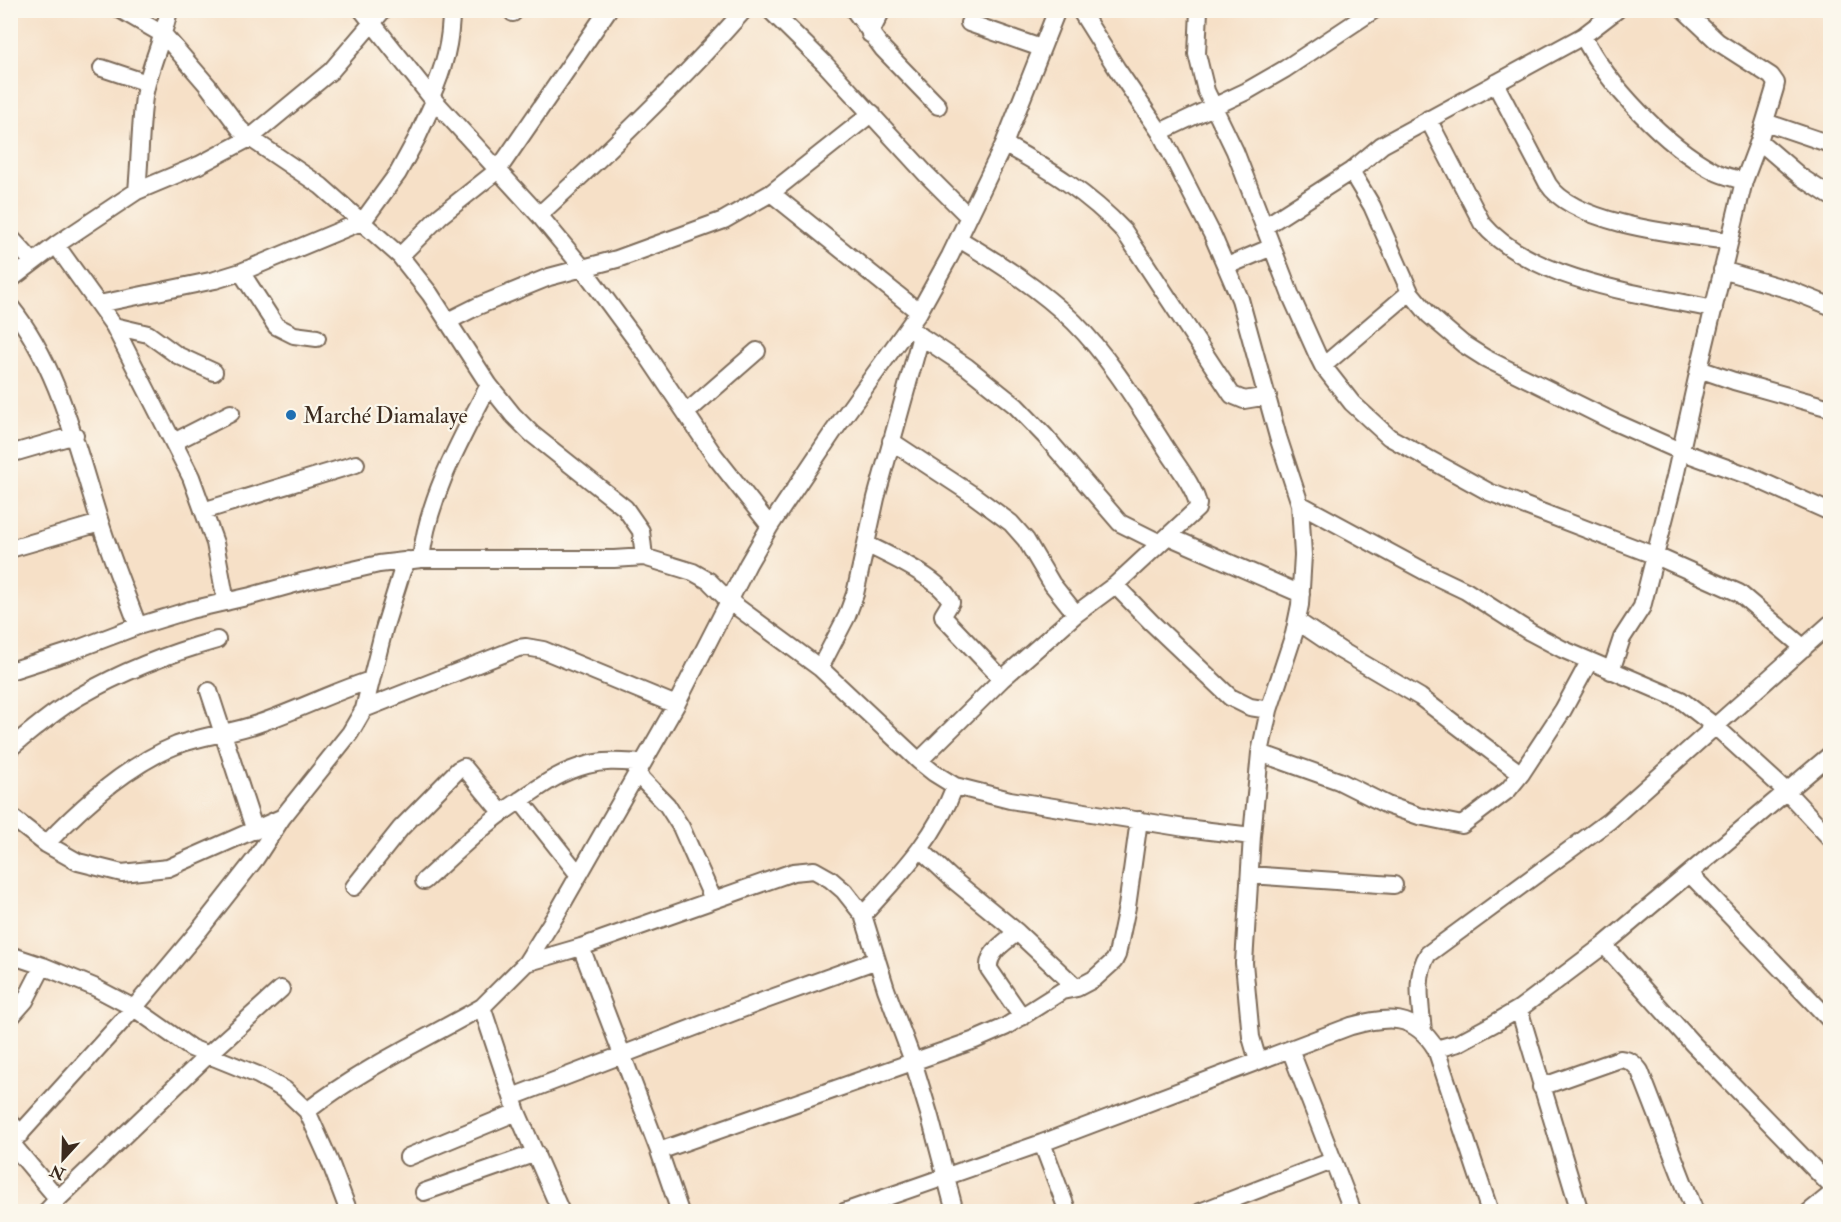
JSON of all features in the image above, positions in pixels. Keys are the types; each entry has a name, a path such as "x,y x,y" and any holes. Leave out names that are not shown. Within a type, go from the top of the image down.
{"street":[{"path":"121,10 164,35 219,100 240,129 250,138 321,186 400,256 430,294 489,385 513,416 532,434 625,508 640,531 645,556"},
{"path":"137,191 144,97 164,35 169,10"},
{"path":"99,304 205,282 241,272 363,221 398,173 417,138 433,99 448,52 451,10"},
{"path":"400,256 440,216 498,170 608,10"},
{"path":"539,215 606,154 692,69 744,10"},
{"path":"770,10 824,63 926,174 969,217"},
{"path":"854,10 870,34 938,106"},
{"path":"870,34 882,10"},
{"path":"820,668 847,616 855,594 919,312 959,239 1004,144 1057,10"},
{"path":"1080,10 1160,132 1227,266 1240,299 1278,437 1300,504 1301,594 1298,621 1269,710 1260,753 1252,836 1244,963 1251,1036 1258,1061"},
{"path":"1199,10 1197,54 1206,91 1235,151 1272,247 1323,366 1352,403 1389,436 1423,457 1509,501 1656,556 1739,593 1804,648"},
{"path":"1160,132 1214,108 1285,69 1374,10"},
{"path":"1264,227 1351,171 1382,145 1583,36 1617,10"},
{"path":"1611,671 1622,638 1642,607 1744,181 1775,88 1774,80 1718,42 1684,10"},
{"path":"10,280 56,245 137,191 199,165 250,138 331,71 373,15 433,99 539,215 582,267 644,351 714,455 770,526"},
{"path":"969,23 1041,48"},
{"path":"1583,36 1605,74 1641,114 1699,163 1716,172 1744,181"},
{"path":"102,68 147,83"},
{"path":"1495,83 1548,184 1560,198 1594,214 1650,230 1729,241"},
{"path":"448,321 478,306 549,278 617,259 724,220 771,193 872,114"},
{"path":"1428,119 1482,223 1493,236 1511,248 1531,260 1580,279 1714,309"},
{"path":"1765,122 1830,144"},
{"path":"1759,141 1801,177 1830,196"},
{"path":"1004,144 1071,183 1124,231 1232,395 1244,400 1268,396"},
{"path":"1351,171 1382,225 1410,292 1429,315 1463,344 1485,358 1612,422 1680,451 1736,470 1830,512"},
{"path":"771,193 919,312"},
{"path":"10,237 33,262"},
{"path":"919,761 1002,679 1076,614 1115,585 1197,509 1197,500 1148,421 1088,338 1057,307 1006,268 959,239"},
{"path":"56,245 114,326 191,477 215,543 226,602"},
{"path":"1227,266 1272,247"},
{"path":"1722,270 1790,290 1830,306"},
{"path":"241,272 276,326 294,335 317,338"},
{"path":"1323,366 1410,292"},
{"path":"10,306 38,349 55,385 75,435 100,523 138,626"},
{"path":"114,326 148,334 177,355 214,372"},
{"path":"914,332 967,367 1016,406 1053,444 1120,523 1301,594"},
{"path":"307,1111 371,1067 482,1007 526,963 676,705 770,526 833,432 914,332"},
{"path":"686,413 758,351"},
{"path":"1699,369 1830,408"},
{"path":"281,989 208,1055 52,1205 13,1137 134,1008 239,880 282,818 337,752 364,709 397,585 414,560 449,464 489,385"},
{"path":"174,442 231,413"},
{"path":"10,454 75,435"},
{"path":"891,441 1011,523 1026,540 1049,579 1076,614"},
{"path":"203,511 356,464"},
{"path":"1300,504 1466,591 1530,632 1589,662 1681,700 1716,727 1786,791 1830,838"},
{"path":"10,549 100,523"},
{"path":"866,544 900,561 946,593 951,602 943,615 944,618 1002,679"},
{"path":"10,671 138,626 338,573 414,560 614,559 645,556 693,572 709,581 729,601 820,668 919,761 956,786 1010,800 1252,836"},
{"path":"1115,585 1150,622 1230,697 1250,707 1269,710"},
{"path":"1298,621 1340,650 1420,697 1521,774"},
{"path":"1423,1032 1420,999 1421,969 1428,954 1609,821 1830,624"},
{"path":"10,748 80,696 170,654 217,640"},
{"path":"364,709 499,655 526,647 543,650 676,705"},
{"path":"1260,753 1339,781 1388,805 1419,816 1462,825 1508,790 1521,774 1563,710 1589,662"},
{"path":"46,844 74,816 135,768 175,746 269,720 371,680"},
{"path":"209,691 255,831"},
{"path":"1436,1049 1477,1034 1519,1009 1604,945 1830,755"},
{"path":"424,881 501,812 544,782 572,769 611,761 639,769 668,805 681,826 713,899"},
{"path":"354,887 401,828 458,770 464,767 501,812"},
{"path":"863,915 921,850 946,809 956,786"},
{"path":"520,800 579,875"},
{"path":"10,816 46,844 78,862 122,873 168,868 282,818"},
{"path":"659,1151 975,1040 1005,1027 1062,992 1077,988 1104,971 1118,955 1127,907 1138,820"},
{"path":"921,850 951,878 1017,932 1077,988"},
{"path":"526,963 580,947 793,872 814,870 830,879 844,891 863,915 913,1061 955,1212"},
{"path":"1690,874 1830,1020"},
{"path":"1250,875 1394,885"},
{"path":"1017,932 993,953 988,963 989,969 1022,1017"},
{"path":"1604,945 1693,1044 1830,1185"},
{"path":"580,947 659,1151 680,1212"},
{"path":"10,955 79,980 134,1008 191,1048 258,1075 285,1090 307,1111 349,1212"},
{"path":"408,1157 515,1104 622,1056 877,960"},
{"path":"10,1018 25,1001 43,966"},
{"path":"482,1007 515,1104 561,1212"},
{"path":"1519,1009 1580,1212"},
{"path":"844,1212 1042,1143 1351,1026 1389,1018 1403,1021 1423,1032 1436,1049 1490,1212"},
{"path":"1290,1049 1353,1212"},
{"path":"1541,1087 1620,1059 1627,1059 1634,1063 1640,1071 1695,1212"},
{"path":"1042,1143 1068,1212"},
{"path":"424,1192 536,1153"},
{"path":"1200,1212 1332,1161"},
{"path":"1809,1212 1830,1195"}],"place":[{"name":"Marché Diamalaye","path":"291,415"}]}
